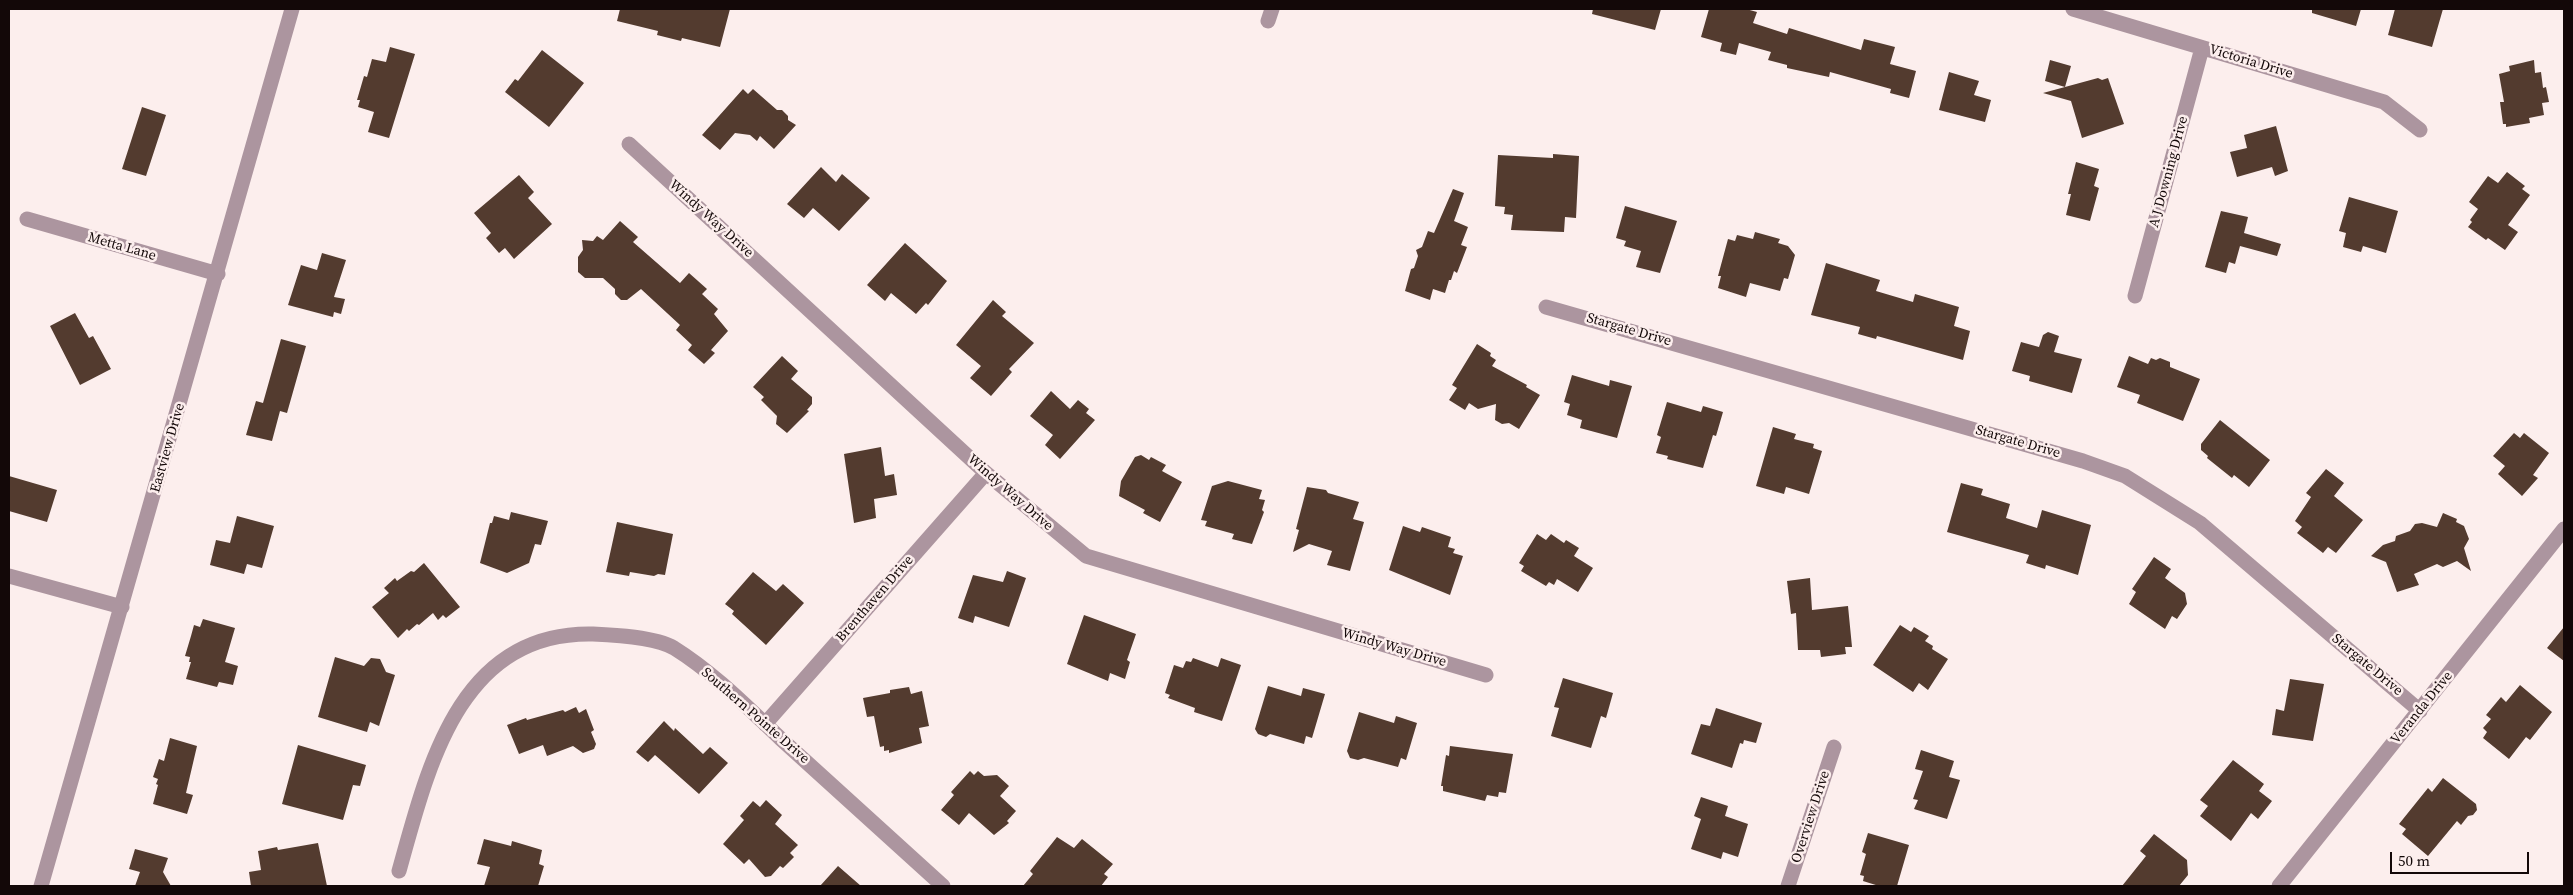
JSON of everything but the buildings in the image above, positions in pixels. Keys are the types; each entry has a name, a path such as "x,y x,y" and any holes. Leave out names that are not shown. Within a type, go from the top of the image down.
{"street":[{"name":"Eastview Drive","path":"41,886 218,274 292,9"},
{"name":"Victoria Drive","path":"2073,9 2384,102 2420,130"},
{"name":"A J Downing Drive","path":"2135,296 2202,48"},
{"name":"Windy Way Drive","path":"630,144 986,474 1086,556 1486,675"},
{"name":"Metta Lane","path":"27,219 218,274"},
{"name":"Stargate Drive","path":"1546,307 2083,460 2125,476 2200,524 2420,711"},
{"name":"Brenthaven Drive","path":"765,724 986,474"},
{"name":"Veranda Drive","path":"2279,886 2564,529"},
{"path":"9,576 122,606"},
{"name":"Southern Pointe Drive","path":"399,871 425,779 446,730 471,689 511,653 550,637 626,635 672,647 720,682 944,886"},
{"name":"Overview Drive","path":"1788,886 1834,747"}]}
